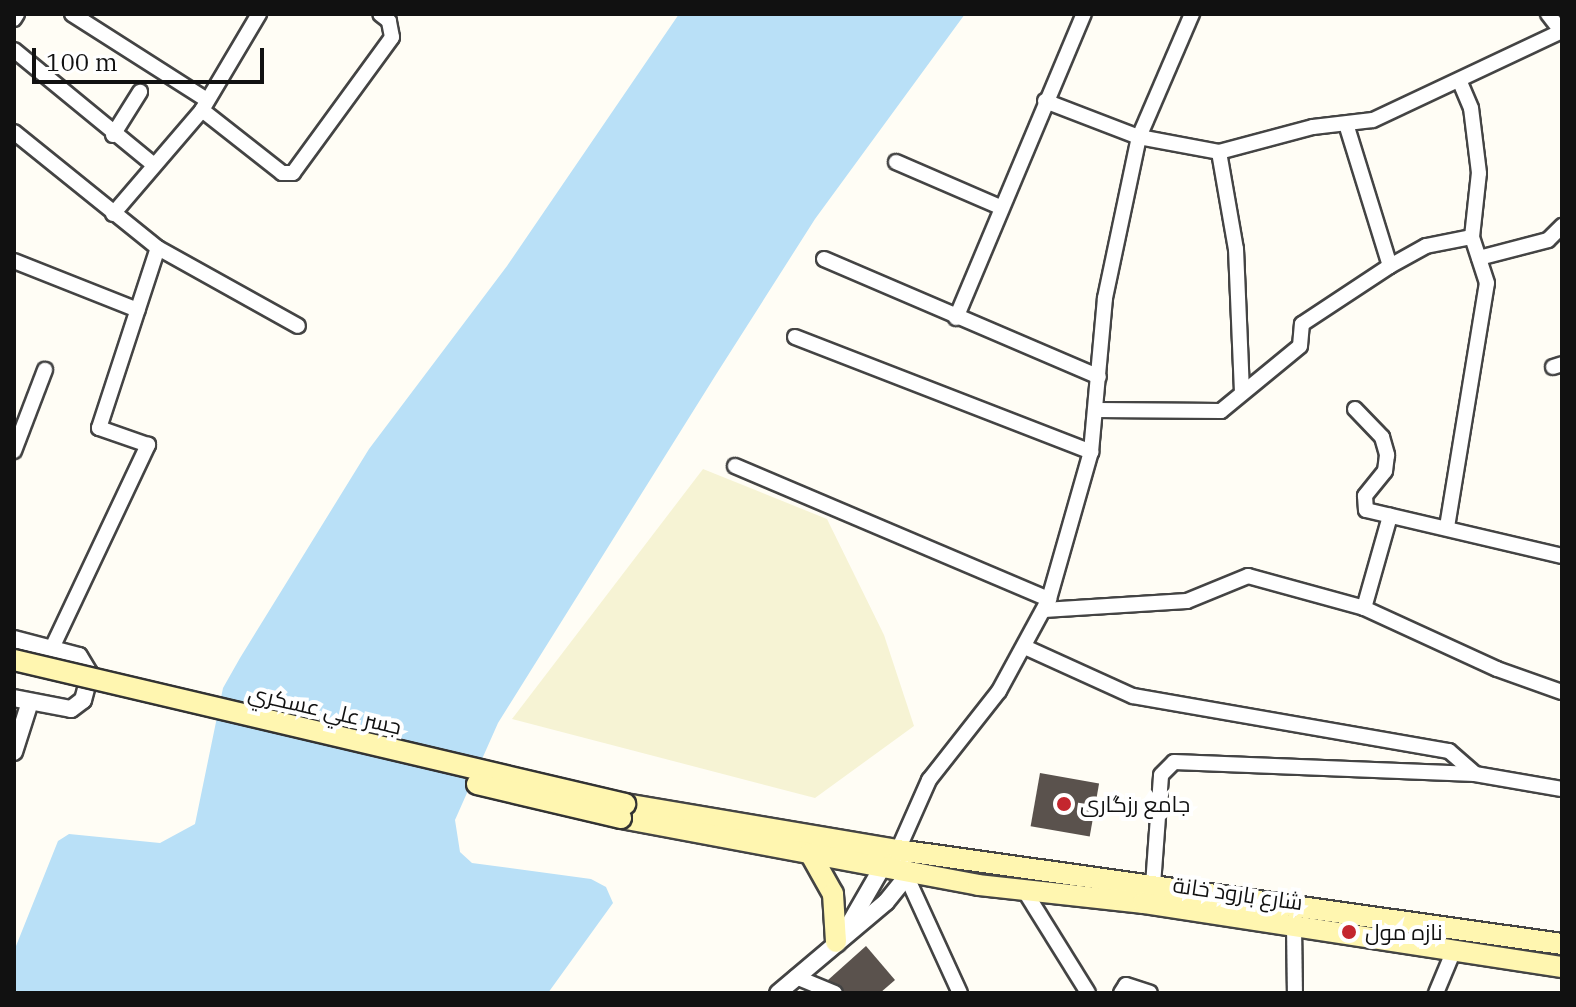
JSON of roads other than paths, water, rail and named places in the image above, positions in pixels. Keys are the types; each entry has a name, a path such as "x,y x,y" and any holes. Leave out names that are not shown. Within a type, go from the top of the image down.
{"main road":[{"name":"جسر علي عسكري","path":"14,660 623,811"},
{"name":"جسر علي عسكري","path":"14,674 623,811"},
{"name":"شارع بارود خانة","path":"623,811 1562,944"},
{"name":"شارع بارود خانة","path":"623,811 905,873 1294,925 1562,967"},
{"path":"810,853 833,894 839,939"},
{"path":"978,885 982,860"}],"street":[{"path":"14,19 17,14"},
{"path":"72,14 203,104 282,173 293,173 392,37 389,21 380,14"},
{"path":"113,214 203,104 259,14"},
{"path":"956,318 1000,207 1084,14"},
{"path":"839,939 881,867 898,850 940,762 1027,648 1047,604 1091,452 1105,298 1139,137 1192,14"},
{"path":"1045,101 1139,137 1219,152 1373,120 1562,32 1548,14"},
{"path":"14,50 113,135 154,165"},
{"path":"1447,527 1487,283 1472,237 1479,173 1471,108 1459,80"},
{"path":"113,135 140,92"},
{"path":"1346,124 1390,266"},
{"path":"14,132 158,248 298,326"},
{"path":"1219,152 1237,264 1242,392"},
{"path":"896,162 1000,207"},
{"path":"1479,258 1548,240 1562,226"},
{"path":"1097,410 1221,411 1300,346 1302,324 1426,246 1472,237"},
{"path":"52,648 148,445 99,428 158,248"},
{"path":"824,259 1099,377"},
{"path":"14,261 138,310"},
{"path":"795,337 1091,452"},
{"path":"14,451 45,370"},
{"path":"1355,409 1382,437 1387,455 1385,471 1363,503 1366,510 1562,556"},
{"path":"735,466 1047,604 1187,601 1248,576 1364,608 1497,669 1562,692"},
{"path":"1364,608 1390,516"},
{"path":"14,639 52,648 85,661 90,674 83,700 64,711 22,700 14,752"},
{"path":"1027,648 1133,696 1449,751 1475,774"},
{"path":"1153,885 1161,775 1174,762 1475,774 1562,789"},
{"path":"898,850 905,873 960,993"},
{"path":"778,993 886,902 905,873"},
{"path":"1024,890 1088,993"},
{"path":"1294,925 1295,993"},
{"path":"1436,993 1454,950"},
{"path":"796,977 835,993"},
{"path":"1121,993 1126,985 1150,993"}],"water":[{"path":"679,14 965,14 815,219 717,373 498,723 455,820 460,852 472,863 591,879 606,887 613,903 548,993 14,993 14,951 58,841 69,834 160,843 195,824 223,688 240,658 369,449 507,266"}],"place":[{"name":"جامع رزگاری","path":"1064,804"},
{"name":"نازه مول","path":"1349,932"}]}
